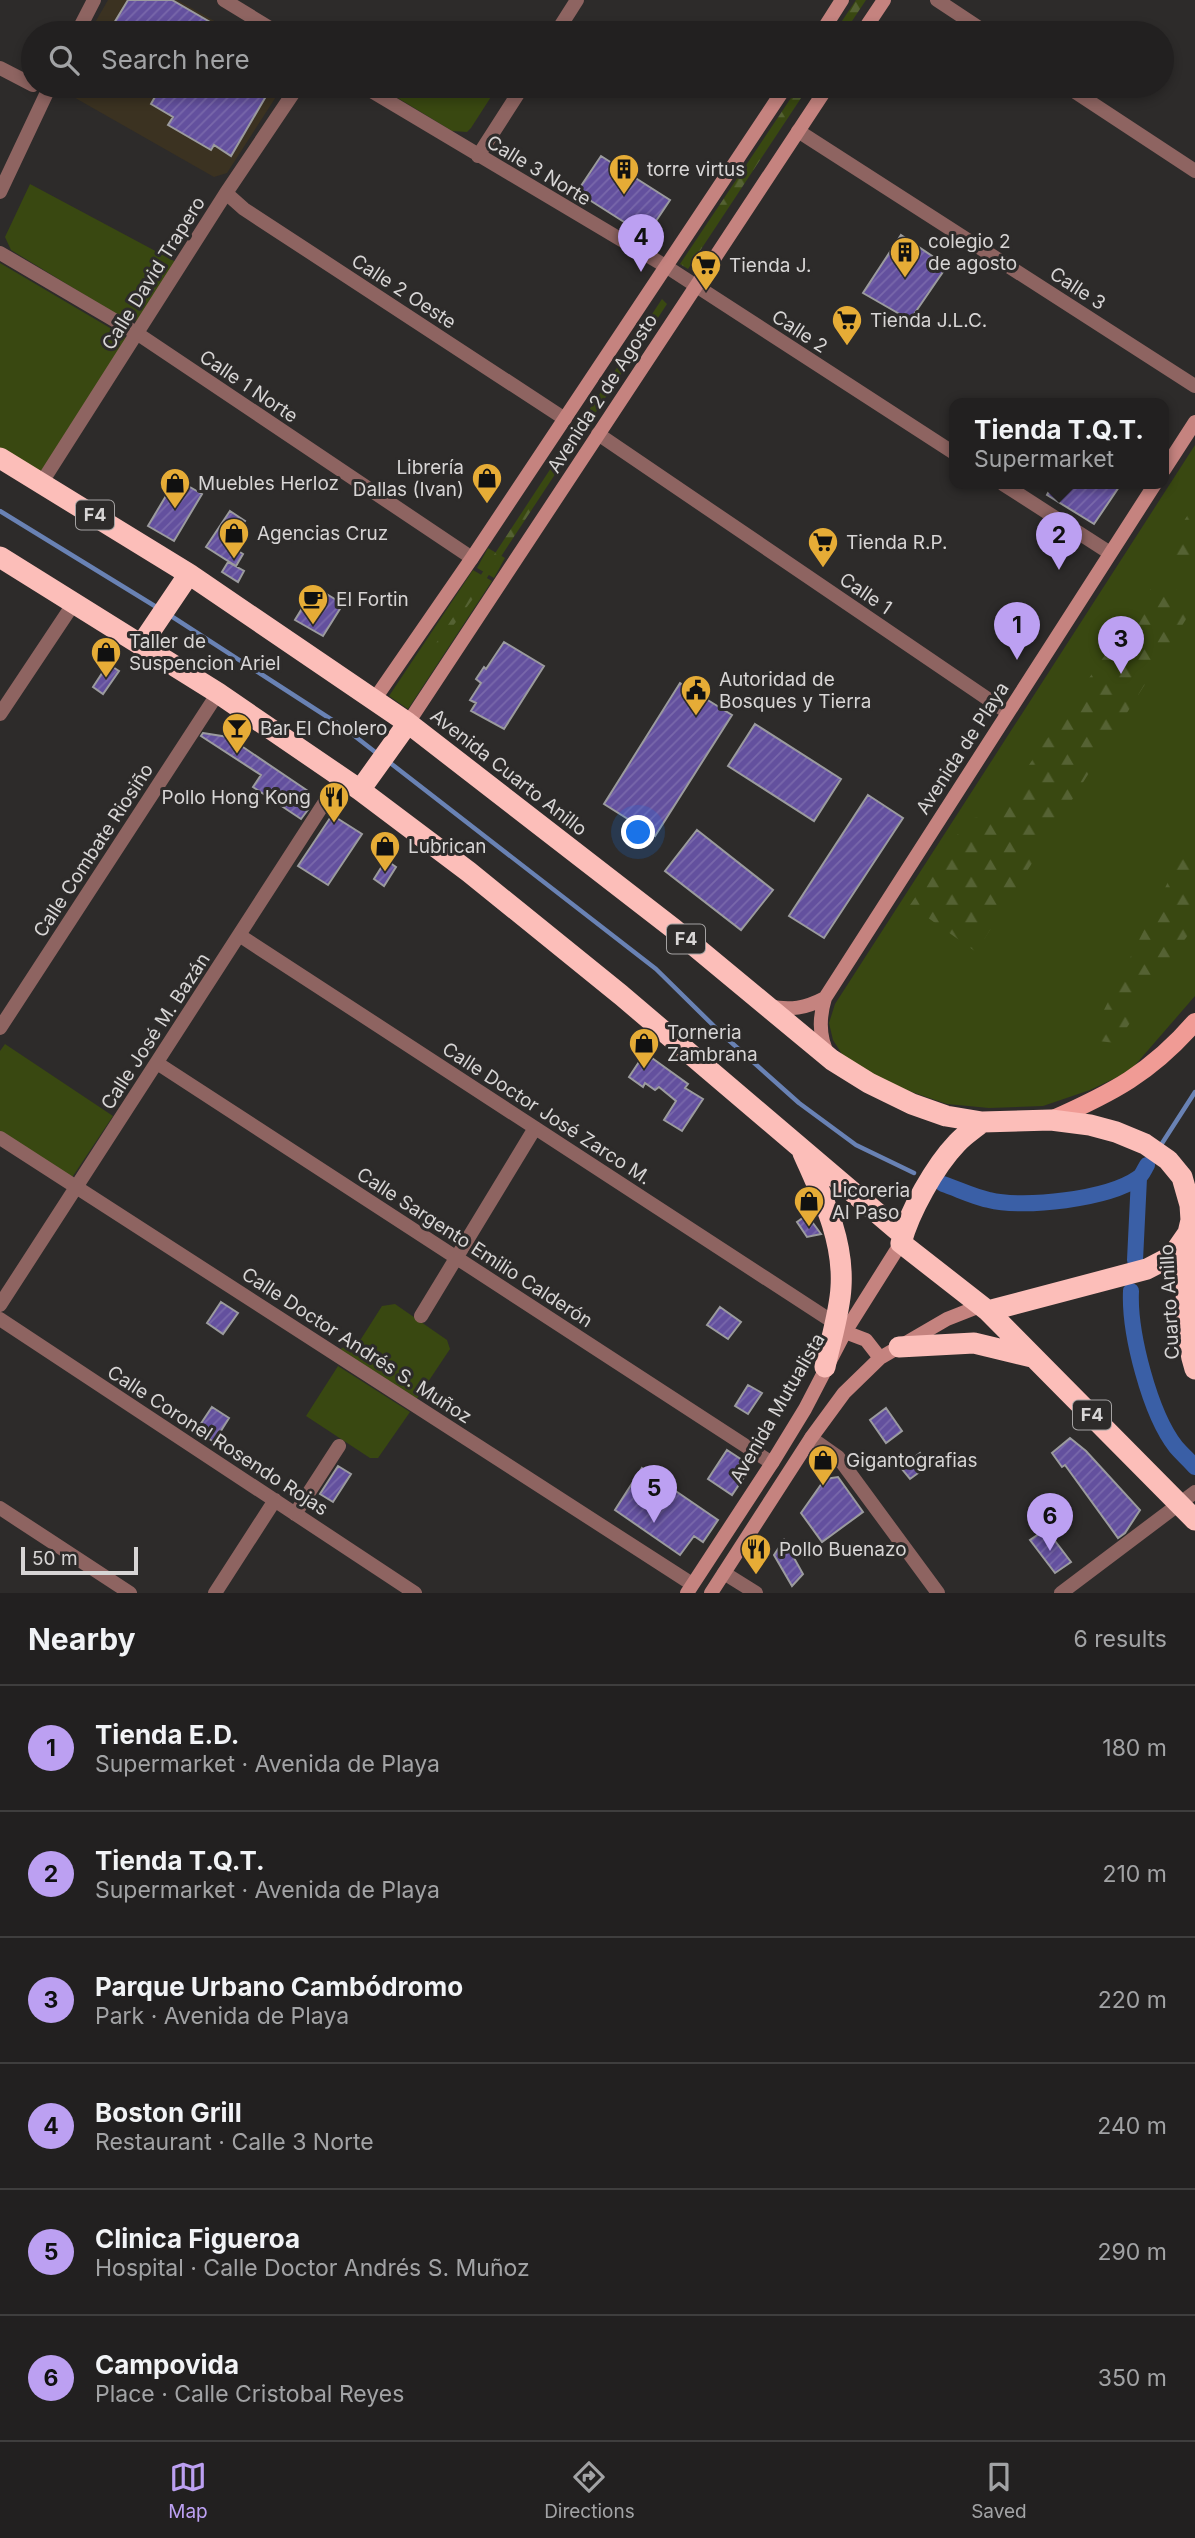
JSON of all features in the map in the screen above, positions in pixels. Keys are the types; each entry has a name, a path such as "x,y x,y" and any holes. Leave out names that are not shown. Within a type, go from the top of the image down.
{"highway":[{"name":"Avenida Cuarto Anillo","path":"0,458 42,482 185,580 374,700 402,730 674,929 832,1060 869,1083 912,1104 946,1116 982,1122"},
{"name":"F4","path":"0,557 74,603 145,639 218,693 341,777 364,784 621,995 801,1148 984,1309 1191,1502"},
{"path":"145,639 185,580"},
{"path":"364,784 402,730"},
{"name":"F4","path":"982,1122 1051,1120 1090,1125 1145,1144 1168,1160 1182,1177 1187,1191 1191,1222"},
{"path":"902,1239 939,1166 957,1143 982,1122"},
{"path":"801,1148 837,1238 841,1289 839,1327 825,1367"},
{"path":"984,1309 1147,1269 1172,1256 1191,1222"},
{"name":"Cuarto Anillo","path":"1191,1222 1187,1286 1189,1335 1195,1369"},
{"path":"899,1347 974,1343 1034,1357"}],"main road":[{"path":"829,21 842,0"},
{"path":"870,21 884,0"},
{"name":"Avenida 2 de Agosto","path":"374,700 472,558 778,98"},
{"name":"Avenida 2 de Agosto","path":"402,730 820,98"},
{"path":"1169,462 1195,422"},
{"name":"Avenida de Playa","path":"832,1060 822,1041 820,1030 825,998 1152,489"},
{"path":"766,1006 802,1008 825,998"},
{"path":"1051,1120 1103,1097 1136,1078 1172,1049 1195,1022"},
{"name":"Avenida Mutualista","path":"839,1327 902,1239"},
{"path":"711,1593 811,1438 844,1393 880,1359 947,1318 984,1309"},
{"path":"839,1327 866,1340 880,1359"},
{"name":"Avenida Mutualista","path":"690,1589 805,1409 825,1367"}],"street":[{"path":"83,21 94,0"},
{"path":"224,0 258,21"},
{"path":"564,21 578,0"},
{"path":"937,0 969,21"},
{"path":"0,68 21,78"},
{"path":"0,192 37,98"},
{"name":"Calle David Trapero","path":"42,482 226,193 290,98"},
{"name":"Calle 3 Norte","path":"383,98 667,267 695,287"},
{"path":"478,156 515,98"},
{"path":"1084,98 1195,171"},
{"name":"Calle 3","path":"798,131 1195,386"},
{"name":"Calle 2 Oeste","path":"226,193 244,209 565,419"},
{"name":"Calle 1 Norte","path":"0,253 138,334 472,558"},
{"name":"Calle 2","path":"695,287 949,450"},
{"name":"Calle 1","path":"598,433 1007,712"},
{"path":"1011,489 1110,553"},
{"path":"0,714 74,603"},
{"name":"Calle Combate Riosiño","path":"0,1028 218,693"},
{"name":"Calle José M. Bazán","path":"0,1305 341,777"},
{"name":"Calle Doctor José Zarco M.","path":"239,935 839,1327"},
{"name":"Calle Sargento Emilio Calderón","path":"157,1063 772,1463"},
{"path":"421,1316 535,1128"},
{"name":"Calle Doctor Andrés S. Muñoz","path":"0,1138 690,1589"},
{"name":"Calle Coronel Rosendo Rojas","path":"0,1319 415,1593"},
{"path":"811,1438 838,1457 938,1593"},
{"path":"295,1514 339,1446"},
{"path":"215,1593 275,1500"},
{"path":"1061,1593 1191,1502"},
{"path":"0,1508 130,1593"},
{"path":"724,1573 756,1593"}],"shaded area":[{"path":"108,0 177,0 215,21 96,21"},
{"path":"75,98 275,98 227,173 214,177"}],"green space":[{"path":"856,0 866,0 852,21 842,21"},
{"path":"398,98 490,98 467,132 452,131"},
{"path":"791,98 801,98 688,269 680,264"},
{"path":"30,184 176,262 138,320 129,322 11,250 5,237"},
{"path":"0,263 127,338 41,473 0,448"},
{"path":"662,299 667,304 475,596 402,695"},
{"path":"1195,445 1195,996 1130,1071 1090,1090 1043,1106 989,1108 947,1104 894,1086 845,1059 833,1040 829,1023 835,1004"},
{"path":"1195,504 1195,567 1161,556"},
{"path":"488,548 505,558 494,578 477,568"},
{"path":"473,570 492,581 408,709 389,696"},
{"path":"1157,580 1195,599 1195,605 976,952 910,905 968,819 995,814"},
{"path":"1195,834 1195,926 1144,993 1130,1023 1116,1043 1089,1040 1180,858"},
{"path":"5,1044 113,1116 71,1179 0,1132 0,1051"},
{"path":"395,1304 447,1340 450,1349 416,1400 338,1350 361,1339 382,1306"},
{"path":"338,1366 410,1412 378,1458 370,1458 306,1416"}],"building":[{"path":"128,0 172,0 208,21 115,21"},
{"path":"154,98 265,98 231,156 214,145 211,150 168,125 173,117 151,104"},
{"name":"torre virtus","path":"601,156 670,200 646,236 577,192"},
{"name":"colegio 2 de agosto","path":"901,235 947,266 910,320 863,293"},
{"name":"Muebles Herloz","path":"176,479 202,494 174,541 148,526"},
{"path":"1050,489 1118,489 1094,524 1047,495"},
{"path":"230,511 245,521 229,545 243,554 236,566 206,547"},
{"name":"Agencias Cruz","path":"228,562 244,571 238,582 222,572"},
{"path":"315,587 343,604 323,636 295,620"},
{"path":"504,642 544,666 504,729 471,711 476,703 470,700 481,683 476,679"},
{"name":"Taller de Suspencion Ariel","path":"108,664 119,671 103,694 93,687"},
{"path":"680,683 732,715 655,836 604,804"},
{"path":"755,724 841,779 814,821 728,766"},
{"path":"203,733 228,737 308,791 310,807 301,819 253,787 261,775 201,736"},
{"path":"868,795 903,818 824,938 789,916"},
{"path":"332,815 362,834 328,885 298,866"},
{"path":"697,830 773,890 741,930 665,871"},
{"name":"Lubrican","path":"386,860 396,867 384,886 374,879"},
{"path":"645,1053 688,1084 685,1088 703,1099 682,1131 664,1120 676,1101 659,1087 655,1090 645,1083 643,1087 629,1077"},
{"name":"Licoreria Al Paso","path":"807,1215 821,1234 807,1237 797,1222"},
{"path":"221,1302 238,1313 223,1334 207,1323"},
{"path":"720,1307 741,1322 728,1339 707,1325"},
{"path":"748,1385 762,1393 748,1414 735,1406"},
{"path":"212,1407 229,1418 214,1442 196,1431"},
{"path":"886,1408 902,1431 886,1443 870,1420"},
{"path":"1070,1438 1086,1451 1140,1510 1125,1533 1118,1538 1065,1465 1062,1467 1052,1453"},
{"path":"727,1450 745,1462 748,1471 732,1495 708,1479"},
{"path":"920,1453 929,1465 910,1479 901,1468"},
{"path":"338,1466 351,1474 333,1502 320,1494"},
{"path":"642,1468 718,1520 703,1542 694,1536 680,1555 615,1510"},
{"path":"838,1477 863,1512 822,1542 801,1513 825,1479"},
{"path":"1046,1529 1071,1562 1055,1573 1030,1540"},
{"path":"784,1540 803,1574 792,1586 774,1555"}],"waterway":[{"path":"0,511 158,608"},
{"path":"168,614 343,727 379,755"},
{"path":"389,762 656,969 723,1035 799,1103 856,1145 914,1173"},
{"path":"1159,1148 1195,1092"},
{"path":"1139,1178 1152,1158"},
{"path":"943,1184 989,1200 1044,1203 1107,1192 1139,1177 1147,1165"},
{"path":"1135,1260 1139,1178"},
{"path":"1131,1291 1138,1350 1150,1394 1167,1433 1195,1467"}],"place":[{"name":"torre virtus","path":"624,196"},
{"name":"Boston Grill","path":"641,272"},
{"name":"colegio 2 de agosto","path":"905,279"},
{"name":"Tienda J.","path":"706,292"},
{"name":"Tienda J.L.C.","path":"847,347"},
{"name":"Librería Dallas (Ivan)","path":"487,505"},
{"name":"Muebles Herloz","path":"175,510"},
{"name":"Agencias Cruz","path":"234,560"},
{"name":"Tienda R.P.","path":"823,569"},
{"name":"Tienda T.Q.T.","path":"1059,570"},
{"name":"El Fortin","path":"313,626"},
{"name":"Tienda E.D.","path":"1017,660"},
{"name":"Parque Urbano Cambódromo","path":"1121,674"},
{"name":"Taller de Suspencion Ariel","path":"106,679"},
{"name":"Autoridad de Bosques y Tierra","path":"696,717"},
{"name":"Bar El Cholero","path":"237,755"},
{"name":"Pollo Hong Kong","path":"334,824"},
{"name":"Lubrican","path":"385,873"},
{"name":"Torneria Zambrana","path":"644,1070"},
{"name":"Licoreria Al Paso","path":"809,1228"},
{"name":"Gigantografias","path":"823,1487"},
{"name":"Clinica Figueroa","path":"654,1523"},
{"name":"Campovida","path":"1050,1551"},
{"name":"Pollo Buenazo","path":"756,1576"}]}
